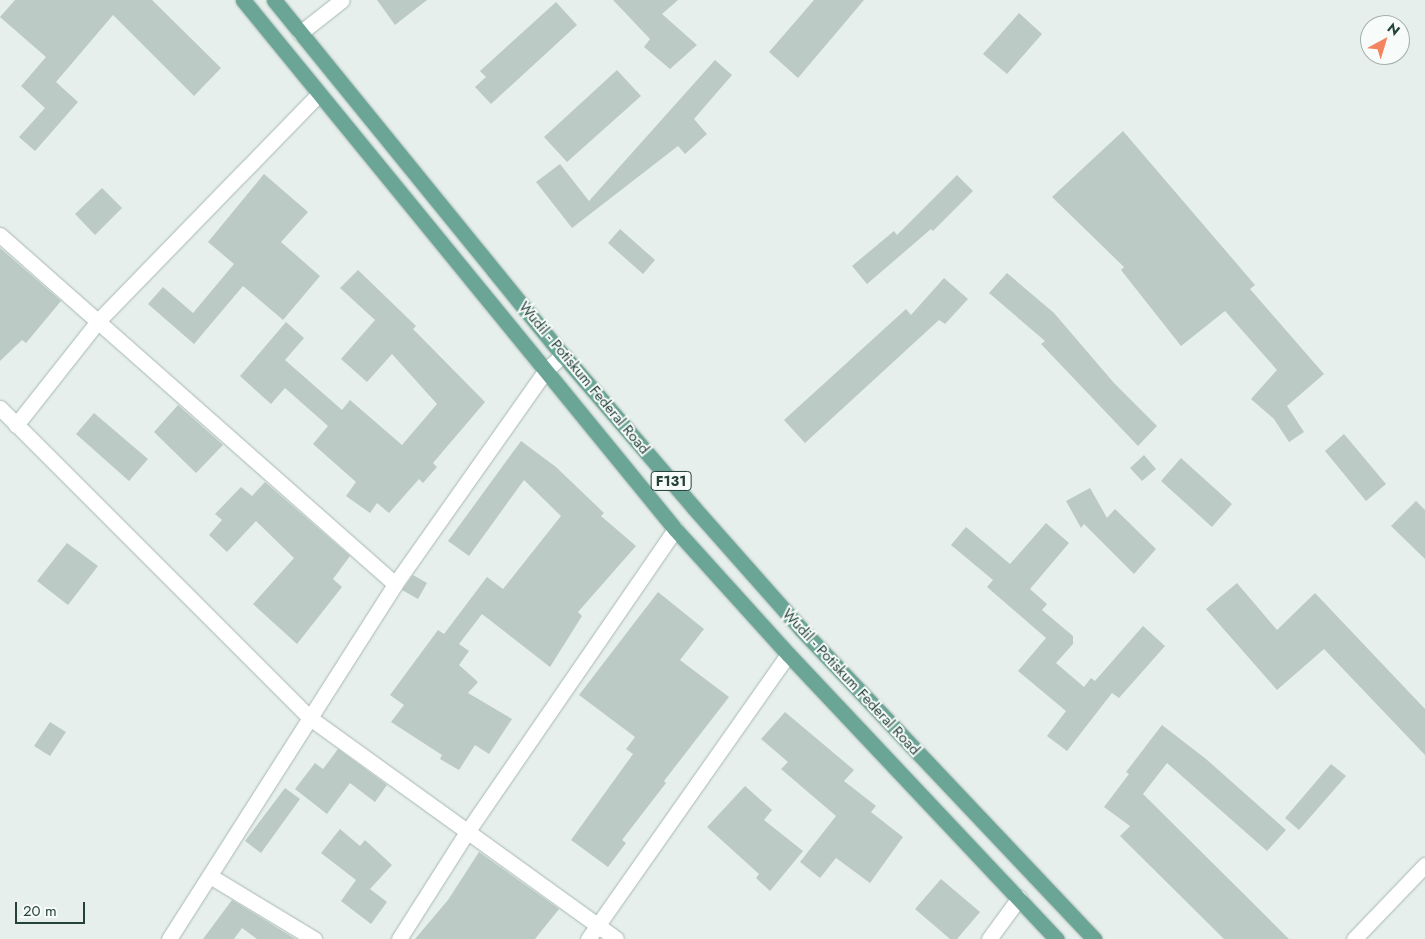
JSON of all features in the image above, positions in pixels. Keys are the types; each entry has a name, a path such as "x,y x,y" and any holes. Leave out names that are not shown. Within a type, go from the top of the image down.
{"main road":[{"name":"Wudil - Potiskum Federal Road","path":"243,0 318,95 675,529 788,654 1057,939"},
{"name":"Wudil - Potiskum Federal Road","path":"274,0 563,355 801,629 1094,939"}],"street":[{"path":"300,33 342,0"},
{"path":"16,425 98,321 318,95"},
{"path":"0,235 395,584"},
{"path":"169,939 395,584 545,371 563,355"},
{"path":"0,408 310,718 616,939"},
{"path":"399,939 467,832 675,529"},
{"path":"588,939 788,654"},
{"path":"1354,939 1425,865"},
{"path":"210,876 314,939"},
{"path":"989,939 1019,898"}],"building":[{"path":"15,0 152,0 221,68 194,96 113,15 56,82 78,102 35,151 19,137 45,108 21,86 46,57 0,17"},
{"path":"377,0 427,0 395,25"},
{"path":"613,0 678,0 662,14 697,45 670,69 644,47 650,39"},
{"path":"814,0 864,0 798,78 769,52"},
{"path":"556,2 577,25 491,104 475,87 486,77 480,71"},
{"path":"1019,13 1042,34 1007,74 983,54"},
{"path":"715,60 732,75 694,119 707,134 685,154 678,146 572,228 536,182 560,164 589,201"},
{"path":"617,70 641,96 567,162 544,137"},
{"path":"1123,131 1255,285 1250,289 1324,374 1287,406 1304,432 1289,442 1274,419 1251,399 1277,370 1225,311 1181,346 1121,270 1124,267 1052,197"},
{"path":"264,174 308,212 281,242 320,276 283,320 243,286 194,344 148,304 163,287 193,313 234,264 208,242"},
{"path":"957,175 973,191 933,231 931,229 867,284 852,266 894,231 897,235"},
{"path":"102,188 122,208 95,235 75,214"},
{"path":"620,229 655,260 643,274 608,243"},
{"path":"0,248 61,301 26,343 22,340 0,361"},
{"path":"358,270 416,326 413,329 485,402 433,463 437,467 423,483 419,479 389,513 377,503 370,513 346,496 356,482 313,444 328,426 285,388 271,404 240,376 286,322 304,338 285,360 342,410 350,400 402,445 437,404 392,354 367,382 341,359 375,320 340,288"},
{"path":"1007,273 1054,313 1114,383 1157,426 1138,446 1041,344 1045,341 989,293"},
{"path":"944,278 968,299 945,324 939,320 805,443 784,420 906,309 911,315"},
{"path":"178,405 223,445 196,473 154,432"},
{"path":"94,413 148,459 129,481 76,434"},
{"path":"1344,434 1386,484 1366,501 1325,451"},
{"path":"521,441 556,467 604,513 601,516 636,546 578,612 582,616 550,667 482,614 459,644 469,651 459,665 478,682 468,693 512,719 489,754 475,745 459,770 440,759 442,755 391,722 404,705 390,695 438,630 444,634 487,577 503,589 561,516 524,480 469,556 448,541"},
{"path":"1144,455 1156,469 1142,481 1130,468"},
{"path":"1181,458 1232,504 1212,527 1161,481"},
{"path":"265,482 350,556 333,579 342,587 297,644 253,604 294,558 256,521 227,552 209,535 222,520 215,514 241,487 252,496"},
{"path":"1090,488 1107,518 1115,509 1156,549 1134,574 1084,524 1081,528 1066,501"},
{"path":"1416,501 1425,510 1425,559 1391,526"},
{"path":"1046,523 1069,543 1030,589 1047,604 1042,610 1073,636 1073,644 1056,663 1084,687 1091,678 1095,681 1143,626 1165,646 1119,698 1112,693 1067,751 1047,736 1066,711 1018,671 1046,638 987,587 993,580 951,545 966,527 1010,564"},
{"path":"67,543 98,566 68,605 37,581"},
{"path":"413,575 427,583 418,599 402,590"},
{"path":"1237,583 1277,630 1315,593 1425,709 1425,755 1324,649 1277,690 1206,609"},
{"path":"658,592 704,629 680,660 729,697 664,781 666,783 622,840 626,843 608,867 571,840 633,754 626,749 635,737 579,695"},
{"path":"785,712 854,770 844,781 876,806 871,812 903,837 870,883 836,858 820,878 800,862 836,816 781,769 788,762 761,739"},
{"path":"50,722 66,732 50,756 34,746"},
{"path":"1162,725 1206,759 1286,830 1267,851 1167,763 1143,794 1289,939 1224,939 1120,836 1130,826 1104,807 1129,774 1126,772"},
{"path":"338,749 387,785 375,802 350,783 327,814 295,789 315,763 323,769"},
{"path":"1331,764 1346,776 1299,830 1285,818"},
{"path":"745,786 772,810 764,820 803,851 770,891 756,878 759,874 707,827"},
{"path":"285,788 300,799 261,853 245,841"},
{"path":"340,829 360,846 365,840 392,865 370,889 387,902 371,924 341,901 356,880 321,853"},
{"path":"479,852 559,909 535,939 415,939 448,900"},
{"path":"941,879 980,912 957,939 950,939 915,909"},
{"path":"232,900 295,939 257,939 242,928 234,939 203,939"}]}
